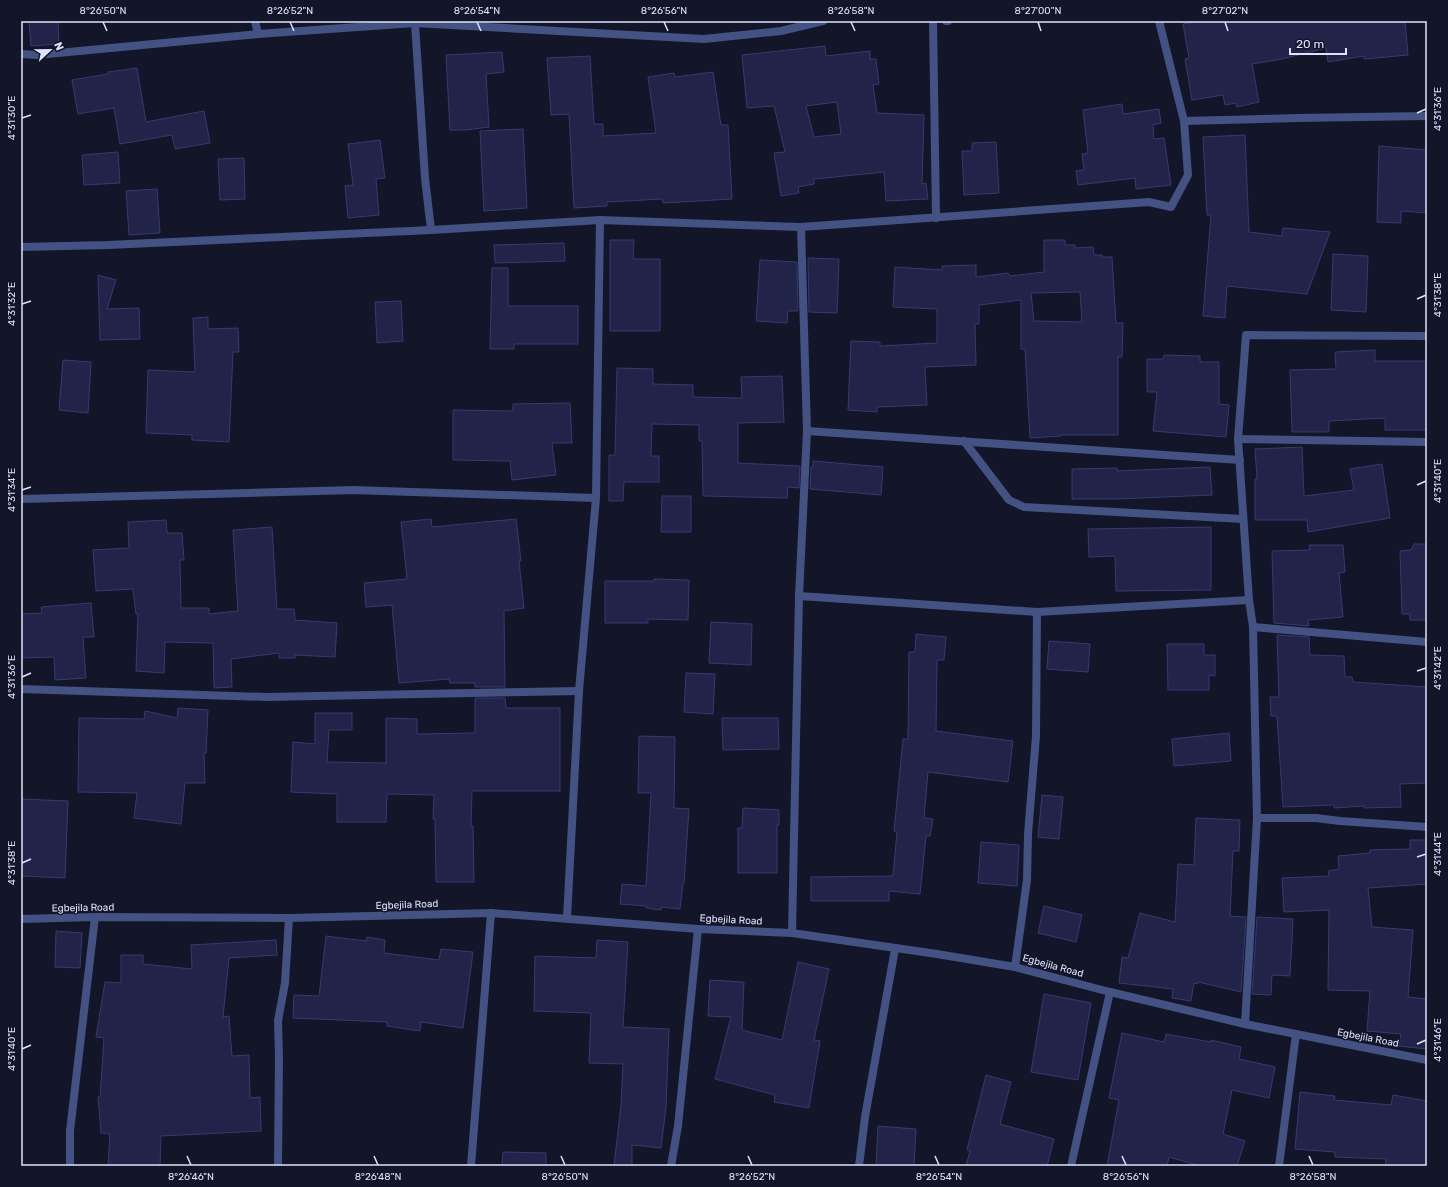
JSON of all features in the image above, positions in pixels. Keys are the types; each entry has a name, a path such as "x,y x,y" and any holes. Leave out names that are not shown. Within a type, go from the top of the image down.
{"street":[{"path":"255,21 258,34"},
{"path":"21,54 38,55 258,34 415,23 704,39 781,31 822,21"},
{"path":"933,21 936,218"},
{"path":"21,247 108,245 431,230 600,220 801,227 1149,202 1171,207 1188,175 1184,121 1159,21"},
{"path":"415,23 425,178 431,230"},
{"path":"1184,121 1427,116"},
{"path":"567,918 579,691 596,498 600,220"},
{"path":"792,933 799,596 808,431 801,227"},
{"path":"1245,1024 1257,818 1253,627 1249,600 1238,439 1246,335 1427,336"},
{"path":"808,431 1240,460"},
{"path":"1238,439 1427,442"},
{"path":"964,441 1009,500 1024,507 1243,519"},
{"path":"21,499 353,490 596,498"},
{"path":"799,596 1037,612 1249,600"},
{"path":"1015,966 1027,880 1028,834 1036,736 1037,612"},
{"path":"1253,627 1427,642"},
{"path":"21,689 266,697 579,691"},
{"path":"1257,818 1316,818 1427,827"},
{"path":"471,1166 491,913"},
{"name":"Egbejila Road","path":"21,919 95,917 289,918 491,913 698,929 792,933 1015,966 1110,992 1245,1024 1427,1060"},
{"path":"70,1166 71,1116 95,917"},
{"path":"278,1166 278,1022 285,983 289,918"},
{"path":"670,1166 678,1126 698,929"},
{"path":"859,1166 865,1117 895,948"},
{"path":"1071,1166 1110,992"},
{"path":"1279,1166 1296,1034"}],"building":[{"path":"29,21 58,21 59,44 31,46"},
{"path":"1200,21 1405,21 1408,55 1364,59 1364,56 1328,62 1326,48 1282,59 1252,64 1259,102 1237,107 1236,103 1225,105 1223,95 1192,100 1185,59 1189,58 1183,24"},
{"path":"825,46 826,56 870,51 870,59 876,59 879,84 873,85 877,113 924,115 922,184 926,183 928,199 886,201 884,172 814,179 814,184 798,187 799,193 781,196 774,153 785,152 774,106 747,108 742,55","holes":["837,102 841,134 814,137 806,106"]},
{"path":"502,52 504,72 486,74 489,127 466,130 450,130 446,55"},
{"path":"590,56 594,124 603,124 603,136 656,133 648,77 674,73 675,77 713,72 721,125 728,125 732,199 663,203 662,199 607,202 607,206 574,208 569,114 551,115 547,58"},
{"path":"137,68 146,122 204,111 210,143 175,149 172,135 120,144 114,108 78,114 72,80 108,74 108,72"},
{"path":"1122,104 1123,114 1159,109 1161,123 1153,125 1154,139 1164,138 1171,185 1136,189 1135,178 1078,185 1076,171 1084,170 1082,154 1088,153 1083,110"},
{"path":"523,129 527,208 484,211 480,131"},
{"path":"1245,135 1249,232 1282,236 1283,228 1330,232 1307,294 1227,286 1225,318 1203,316 1211,215 1207,215 1203,137"},
{"path":"380,140 385,178 376,179 379,215 348,218 345,186 353,185 348,144"},
{"path":"996,142 999,193 964,195 962,151 972,151 972,143"},
{"path":"1379,146 1427,150 1427,213 1401,211 1401,223 1377,222"},
{"path":"118,152 120,183 84,185 82,155"},
{"path":"244,158 245,199 220,200 218,159"},
{"path":"157,189 160,233 129,235 126,191"},
{"path":"610,240 634,240 633,259 660,259 660,331 610,331"},
{"path":"1044,240 1065,240 1065,245 1075,245 1075,248 1093,247 1094,255 1112,257 1116,323 1123,323 1122,357 1118,357 1118,435 1061,435 1030,438 1025,349 1021,349 1021,300 979,305 979,324 975,324 976,365 925,367 927,405 877,407 877,412 848,410 851,341 880,342 880,346 937,343 937,309 893,307 895,267 942,270 942,266 976,265 976,277 1008,273 1010,276 1044,272","holes":["1080,292 1082,322 1034,321 1031,293"]},
{"path":"564,243 565,261 495,263 494,245"},
{"path":"1333,254 1368,256 1366,312 1331,310"},
{"path":"808,258 839,259 837,313 809,312"},
{"path":"760,260 797,262 798,311 788,311 787,323 756,321"},
{"path":"492,268 508,268 508,306 578,306 578,344 514,344 514,349 490,349"},
{"path":"98,275 116,280 107,309 139,308 140,339 100,340"},
{"path":"401,301 403,341 377,343 375,302"},
{"path":"208,317 208,329 238,328 239,352 233,352 229,442 192,440 192,435 146,433 148,370 195,372 193,318"},
{"path":"1375,350 1375,361 1427,361 1427,430 1385,430 1385,418 1329,421 1329,432 1292,432 1290,370 1336,369 1335,352"},
{"path":"1164,355 1200,356 1200,362 1219,362 1219,404 1229,405 1226,437 1153,431 1157,392 1147,392 1147,359 1163,359"},
{"path":"63,360 91,362 88,413 59,410"},
{"path":"617,368 653,369 653,384 693,385 693,397 742,398 741,377 782,376 784,422 738,423 738,463 800,466 799,488 788,487 787,498 703,496 702,441 699,441 699,425 652,424 651,456 659,456 659,482 624,482 623,501 609,501 609,455 615,455"},
{"path":"570,403 572,443 552,443 556,475 512,480 510,461 453,460 453,410 513,411 513,404"},
{"path":"1302,447 1304,496 1354,490 1350,469 1382,464 1390,518 1308,532 1307,520 1255,520 1255,479 1257,479 1255,449"},
{"path":"813,461 883,467 881,495 810,489 811,467 813,467"},
{"path":"1210,467 1212,495 1117,499 1072,499 1072,469 1117,468 1117,471"},
{"path":"662,496 691,496 691,532 661,532"},
{"path":"431,519 432,527 516,519 521,561 519,561 524,608 504,611 505,687 475,687 475,683 450,683 449,679 399,683 392,605 366,607 364,583 407,579 401,522"},
{"path":"166,520 167,533 182,533 184,560 180,560 181,608 209,608 209,614 238,611 233,530 272,527 277,609 294,609 295,620 337,623 335,657 295,655 295,658 279,658 279,653 231,659 232,687 214,688 213,643 165,642 164,673 136,671 138,614 136,614 133,589 96,591 93,550 129,548 128,522"},
{"path":"1211,527 1211,590 1116,591 1115,556 1089,557 1088,529"},
{"path":"1414,544 1427,544 1427,620 1410,620 1410,614 1402,614 1400,551 1411,550"},
{"path":"1309,545 1343,545 1345,572 1339,573 1343,617 1308,620 1309,626 1274,623 1272,551 1310,550"},
{"path":"654,579 689,580 688,620 648,619 648,623 605,623 605,581 654,581"},
{"path":"91,603 94,637 83,637 86,678 55,680 54,657 21,658 21,614 42,613 41,607"},
{"path":"711,622 752,624 751,665 709,663"},
{"path":"916,634 946,637 944,660 937,660 936,731 1013,741 1008,782 928,772 924,818 933,819 930,836 926,836 920,894 889,891 889,901 811,901 811,877 893,876 897,832 894,831 903,739 908,739 909,652 915,652"},
{"path":"1277,635 1309,637 1310,655 1344,656 1345,677 1352,677 1353,682 1427,687 1427,783 1400,784 1401,807 1364,808 1364,806 1334,808 1334,805 1283,807 1277,716 1271,716 1270,697 1279,697"},
{"path":"1049,641 1090,644 1088,672 1047,669"},
{"path":"1167,644 1204,644 1204,655 1215,655 1215,676 1209,675 1209,690 1168,690"},
{"path":"686,673 715,674 713,714 684,712"},
{"path":"475,698 505,698 506,708 560,708 560,791 472,791 471,826 473,826 474,882 436,882 435,819 433,819 434,795 387,794 386,822 337,822 337,794 291,792 293,742 315,744 315,713 352,713 352,730 329,730 327,762 386,763 386,718 417,719 417,734 475,733"},
{"path":"178,708 208,710 206,753 204,753 205,783 185,783 181,824 134,818 137,793 78,792 79,718 144,719 145,711 177,718"},
{"path":"722,718 778,718 779,749 723,750"},
{"path":"1229,733 1231,761 1174,766 1172,739"},
{"path":"639,736 675,737 674,808 689,809 684,883 680,909 661,907 661,910 646,908 646,906 620,904 622,884 646,886 651,793 638,793"},
{"path":"1042,795 1063,797 1059,839 1038,837"},
{"path":"21,799 68,801 65,878 21,876"},
{"path":"743,808 779,810 779,825 777,825 777,873 738,873 738,828 742,828"},
{"path":"1196,818 1240,820 1239,851 1233,851 1230,916 1246,917 1241,992 1198,982 1198,984 1194,983 1191,1001 1172,998 1173,989 1119,983 1122,957 1128,958 1140,913 1175,922 1178,864 1194,865"},
{"path":"1410,840 1427,840 1427,884 1368,888 1372,927 1413,930 1408,997 1427,999 1427,1049 1399,1046 1401,1034 1367,1031 1370,991 1328,990 1329,910 1284,912 1282,878 1329,876 1328,871 1339,869 1338,856 1370,853 1370,850 1410,849"},
{"path":"981,842 1019,845 1017,886 978,883"},
{"path":"1044,906 1082,915 1076,942 1038,933"},
{"path":"1257,917 1293,919 1290,976 1272,975 1271,995 1252,994"},
{"path":"56,931 82,933 80,968 55,967"},
{"path":"326,936 366,941 367,937 385,940 384,953 439,960 441,949 473,952 463,1028 421,1022 420,1031 387,1026 387,1022 293,1018 294,995 319,996"},
{"path":"276,940 277,955 229,958 223,1017 229,1016 232,1056 249,1055 250,1098 260,1097 261,1131 161,1136 160,1166 108,1166 110,1134 101,1133 98,1097 100,1097 104,1038 96,1037 105,982 121,983 121,955 143,955 143,964 192,969 191,945"},
{"path":"597,940 628,942 623,1027 669,1029 666,1107 661,1148 632,1145 632,1166 614,1166 621,1105 623,1064 589,1063 591,1013 534,1011 535,956 596,958"},
{"path":"798,962 829,969 814,1040 820,1041 809,1108 774,1102 775,1095 715,1079 731,1017 708,1016 710,980 744,982 742,1030 782,1040"},
{"path":"1044,994 1091,1003 1078,1080 1031,1072"},
{"path":"1122,1033 1164,1042 1166,1034 1211,1042 1211,1040 1241,1047 1239,1059 1275,1067 1269,1098 1232,1090 1223,1134 1245,1141 1237,1166 1200,1166 1169,1157 1167,1166 1107,1166 1119,1100 1109,1098"},
{"path":"986,1075 1011,1082 1000,1124 1054,1139 1047,1166 966,1166 970,1151 967,1150"},
{"path":"1300,1092 1335,1096 1334,1100 1391,1105 1393,1095 1427,1101 1427,1166 1385,1166 1386,1159 1335,1157 1335,1152 1295,1149"},
{"path":"878,1126 916,1129 914,1166 876,1166"},
{"path":"503,1152 546,1153 546,1166 502,1166"}]}
